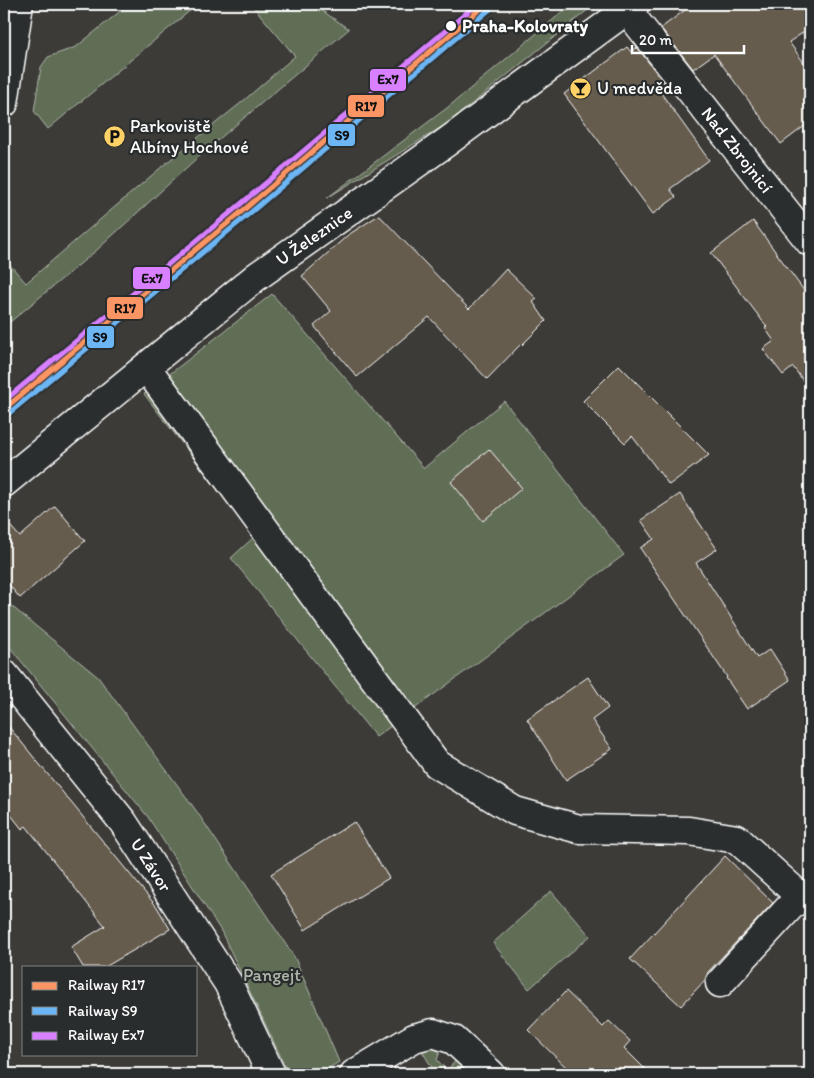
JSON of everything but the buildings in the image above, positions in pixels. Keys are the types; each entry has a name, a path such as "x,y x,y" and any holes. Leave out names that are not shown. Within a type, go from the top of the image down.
{"street":[{"path":"4,103 20,4"},
{"name":"Nad Zbrojnicí","path":"631,7 810,242"},
{"name":"U Železnice","path":"4,483 256,277 444,144 631,7"},
{"path":"146,366 437,764 515,811 579,828 688,831 737,839 800,896 720,983"},
{"name":"U Závor","path":"4,674 123,822 228,983 271,1074"},
{"path":"354,1074 414,1038 432,1033 454,1040 491,1074"}],"green space":[{"path":"129,4 198,4 48,129 34,111 41,67 48,57 76,47"},
{"path":"251,4 312,4 349,29 198,157 98,249 4,327 4,258 26,283 295,56"},
{"path":"572,4 595,4 448,123 327,198 447,108"},
{"path":"272,294 424,468 504,401 624,555 376,737 231,558 254,537 144,394"},
{"name":"Pangejt","path":"4,600 98,677 195,809 295,958 339,1062 319,1074 289,1074 221,931 148,817 4,640"},
{"path":"551,891 590,936 529,989 493,943"},
{"path":"445,1037 437,1060 447,1070 465,1051 474,1059 460,1074 436,1074 414,1038"}],"rail line":[{"name":"Ex7","path":"4,401 477,4"},
{"name":"R17","path":"4,409 246,208 486,4"},
{"name":"S9","path":"8,414 250,213 490,9"}],"place":[{"name":"Praha-Kolovraty","path":"451,26"},
{"name":"U medvěda","path":"581,88"},
{"name":"Parkoviště Albíny Hochové","path":"114,136"}]}
